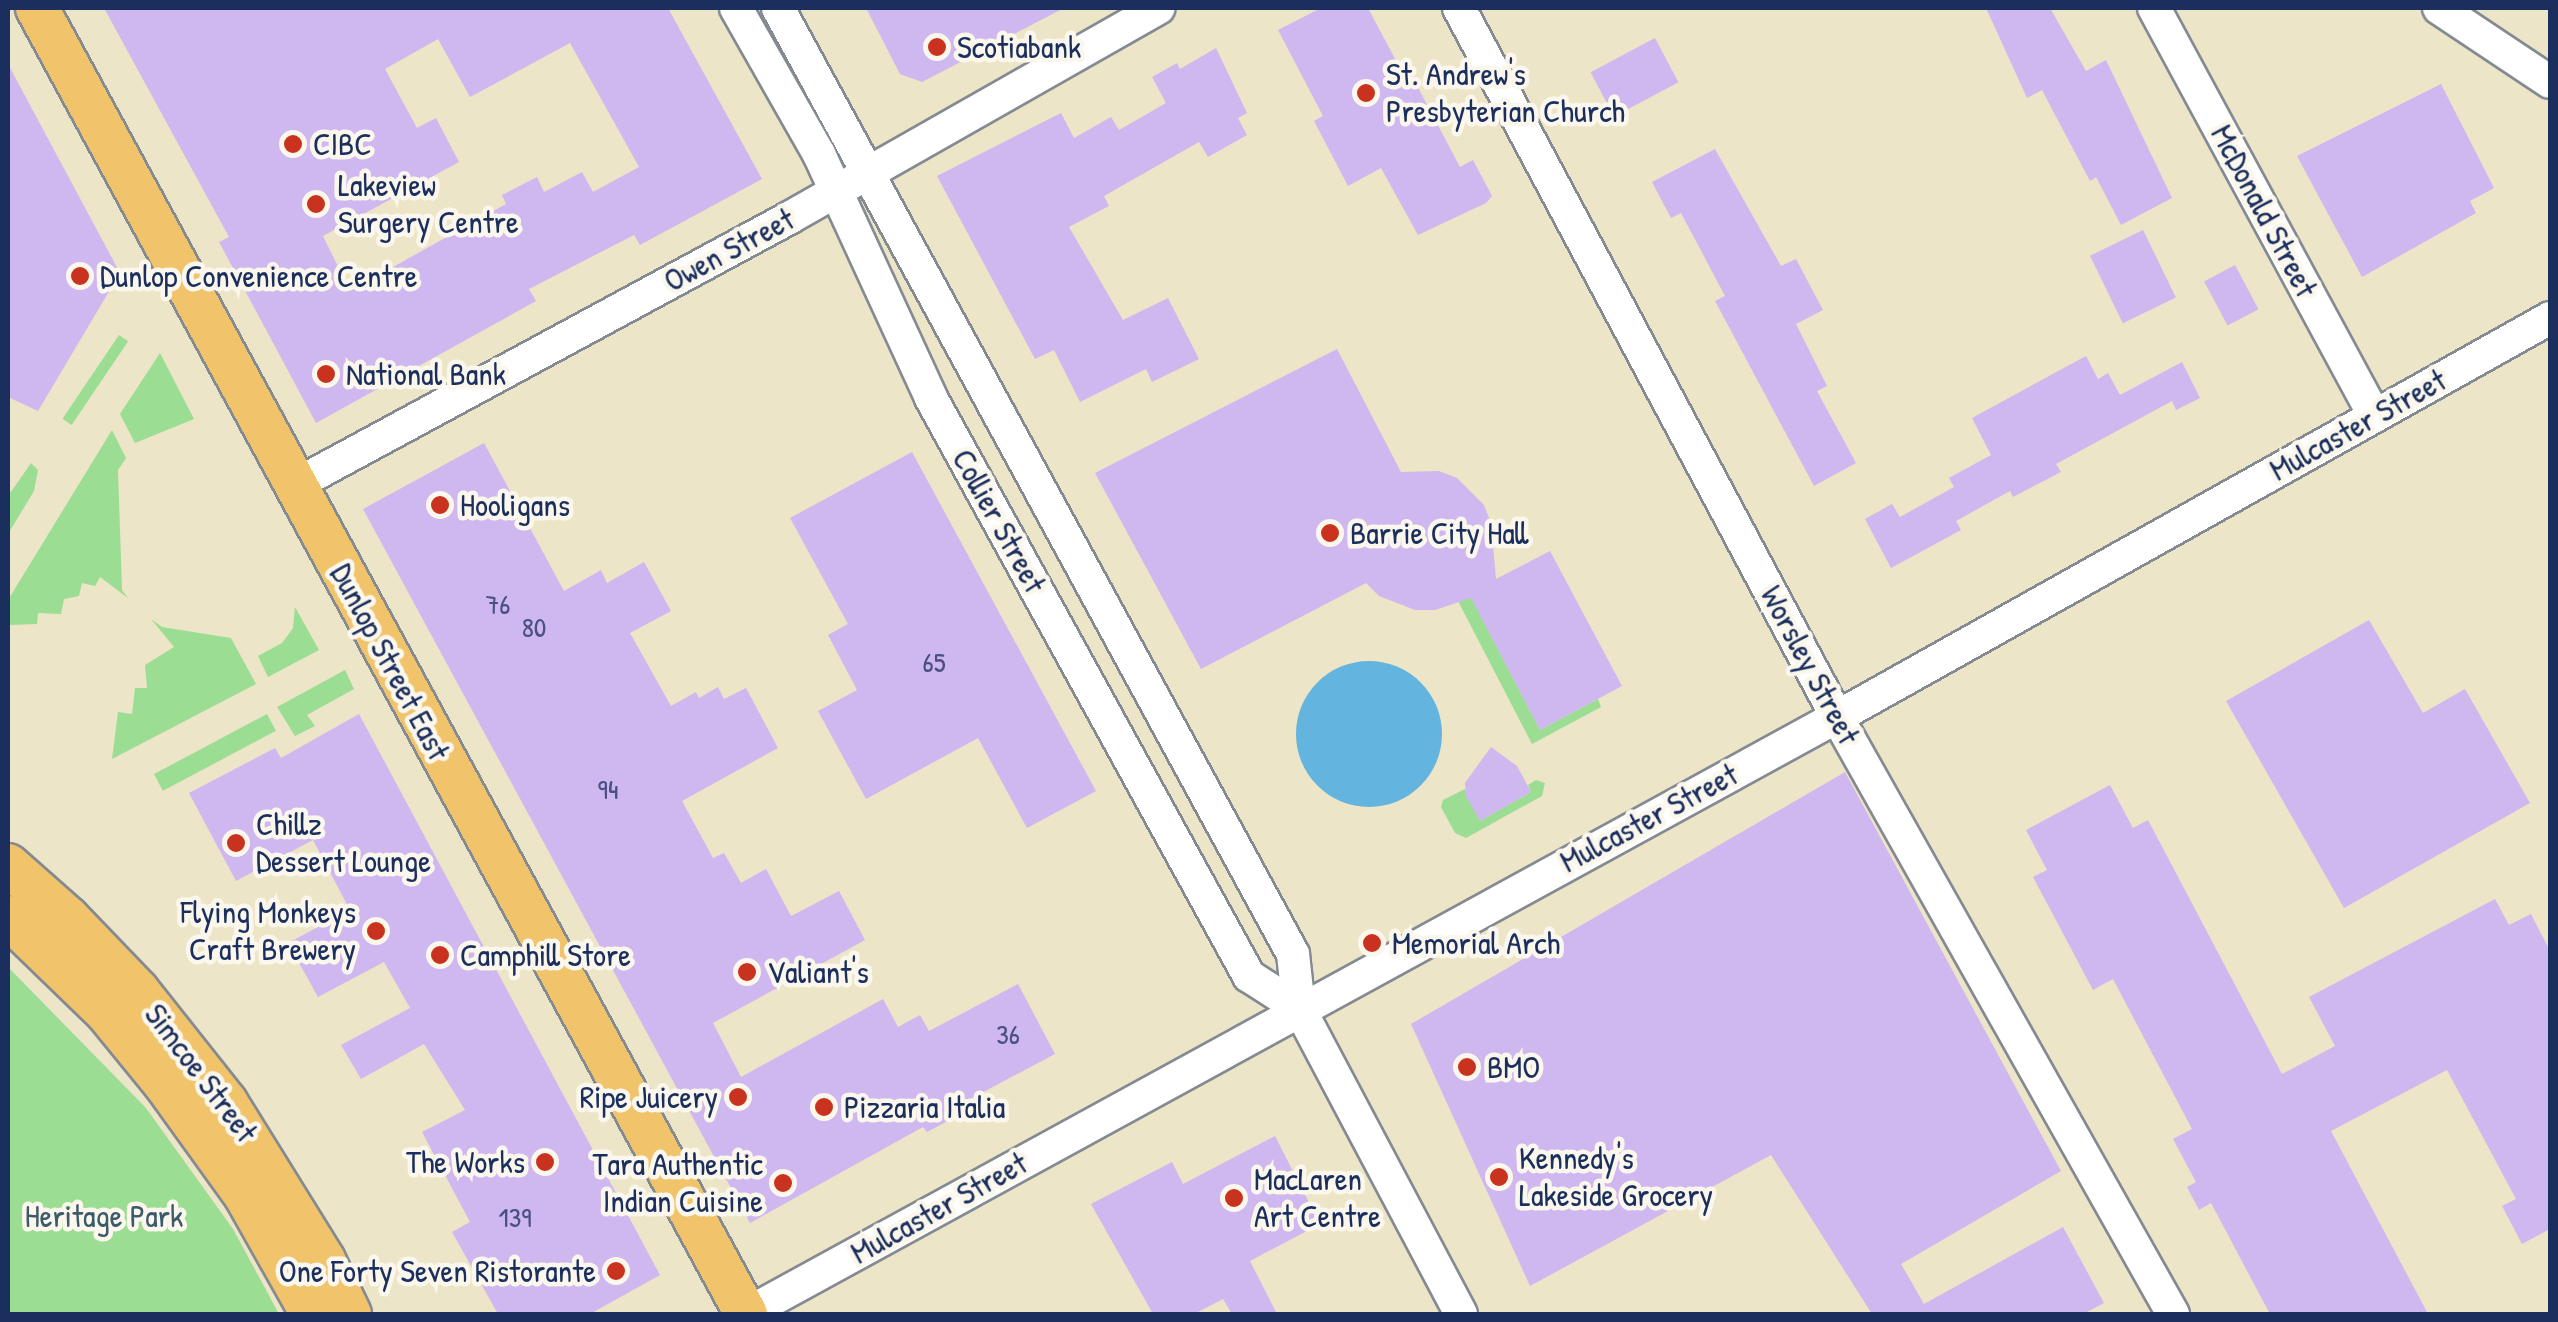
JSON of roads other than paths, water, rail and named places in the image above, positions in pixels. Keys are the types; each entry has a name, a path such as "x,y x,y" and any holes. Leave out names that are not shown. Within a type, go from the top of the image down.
{"main road":[{"name":"Dunlop Street East","path":"37,8 746,1314"},
{"name":"Simcoe Street","path":"8,865 68,918 138,991 226,1102 324,1260 350,1314"},
{"name":"Simcoe Street","path":"8,917 107,1014 165,1084 244,1194 312,1314"}],"street":[{"name":"Collier Street","path":"736,8 836,191 931,398 1249,976 1299,1008"},
{"name":"Collier Street","path":"778,8 1293,954 1299,1008 1461,1314"},
{"name":"Owen Street","path":"295,485 836,191 1158,8"},
{"name":"Worsley Street","path":"1459,8 1837,716 2174,1314"},
{"name":"McDonald Street","path":"2154,8 2374,416"},
{"path":"2439,8 2550,82"},
{"name":"Mulcaster Street","path":"746,1314 1837,716 2550,318"}],"water":[{"path":"1369,661 1397,666 1421,682 1437,706 1442,734 1437,762 1421,786 1397,802 1369,807 1341,802 1317,786 1301,762 1296,734 1301,706 1317,682 1341,666"}],"place":[{"name":"Scotiabank","path":"937,47"},
{"name":"St. Andrew's Presbyterian Church","path":"1366,93"},
{"name":"CIBC","path":"293,144"},
{"name":"Lakeview Surgery Centre","path":"316,204"},
{"name":"Dunlop Convenience Centre","path":"80,276"},
{"name":"National Bank","path":"326,374"},
{"name":"Hooligans","path":"440,505"},
{"name":"Barrie City Hall","path":"1330,533"},
{"name":"Chillz Dessert Lounge","path":"236,843"},
{"name":"Flying Monkeys Craft Brewery","path":"376,931"},
{"name":"Memorial Arch","path":"1372,943"},
{"name":"Camphill Store","path":"440,955"},
{"name":"Valiant's","path":"747,972"},
{"name":"BMO","path":"1467,1067"},
{"name":"Ripe Juicery","path":"738,1097"},
{"name":"Pizzaria Italia","path":"824,1107"},
{"name":"The Works","path":"545,1162"},
{"name":"Kennedy's Lakeside Grocery","path":"1499,1177"},
{"name":"Tara Authentic Indian Cuisine","path":"783,1183"},
{"name":"MacLaren Art Centre","path":"1234,1198"},
{"name":"One Forty Seven Ristorante","path":"616,1271"}],"park label":[{"name":"Heritage Park","path":"104,1216"}]}
